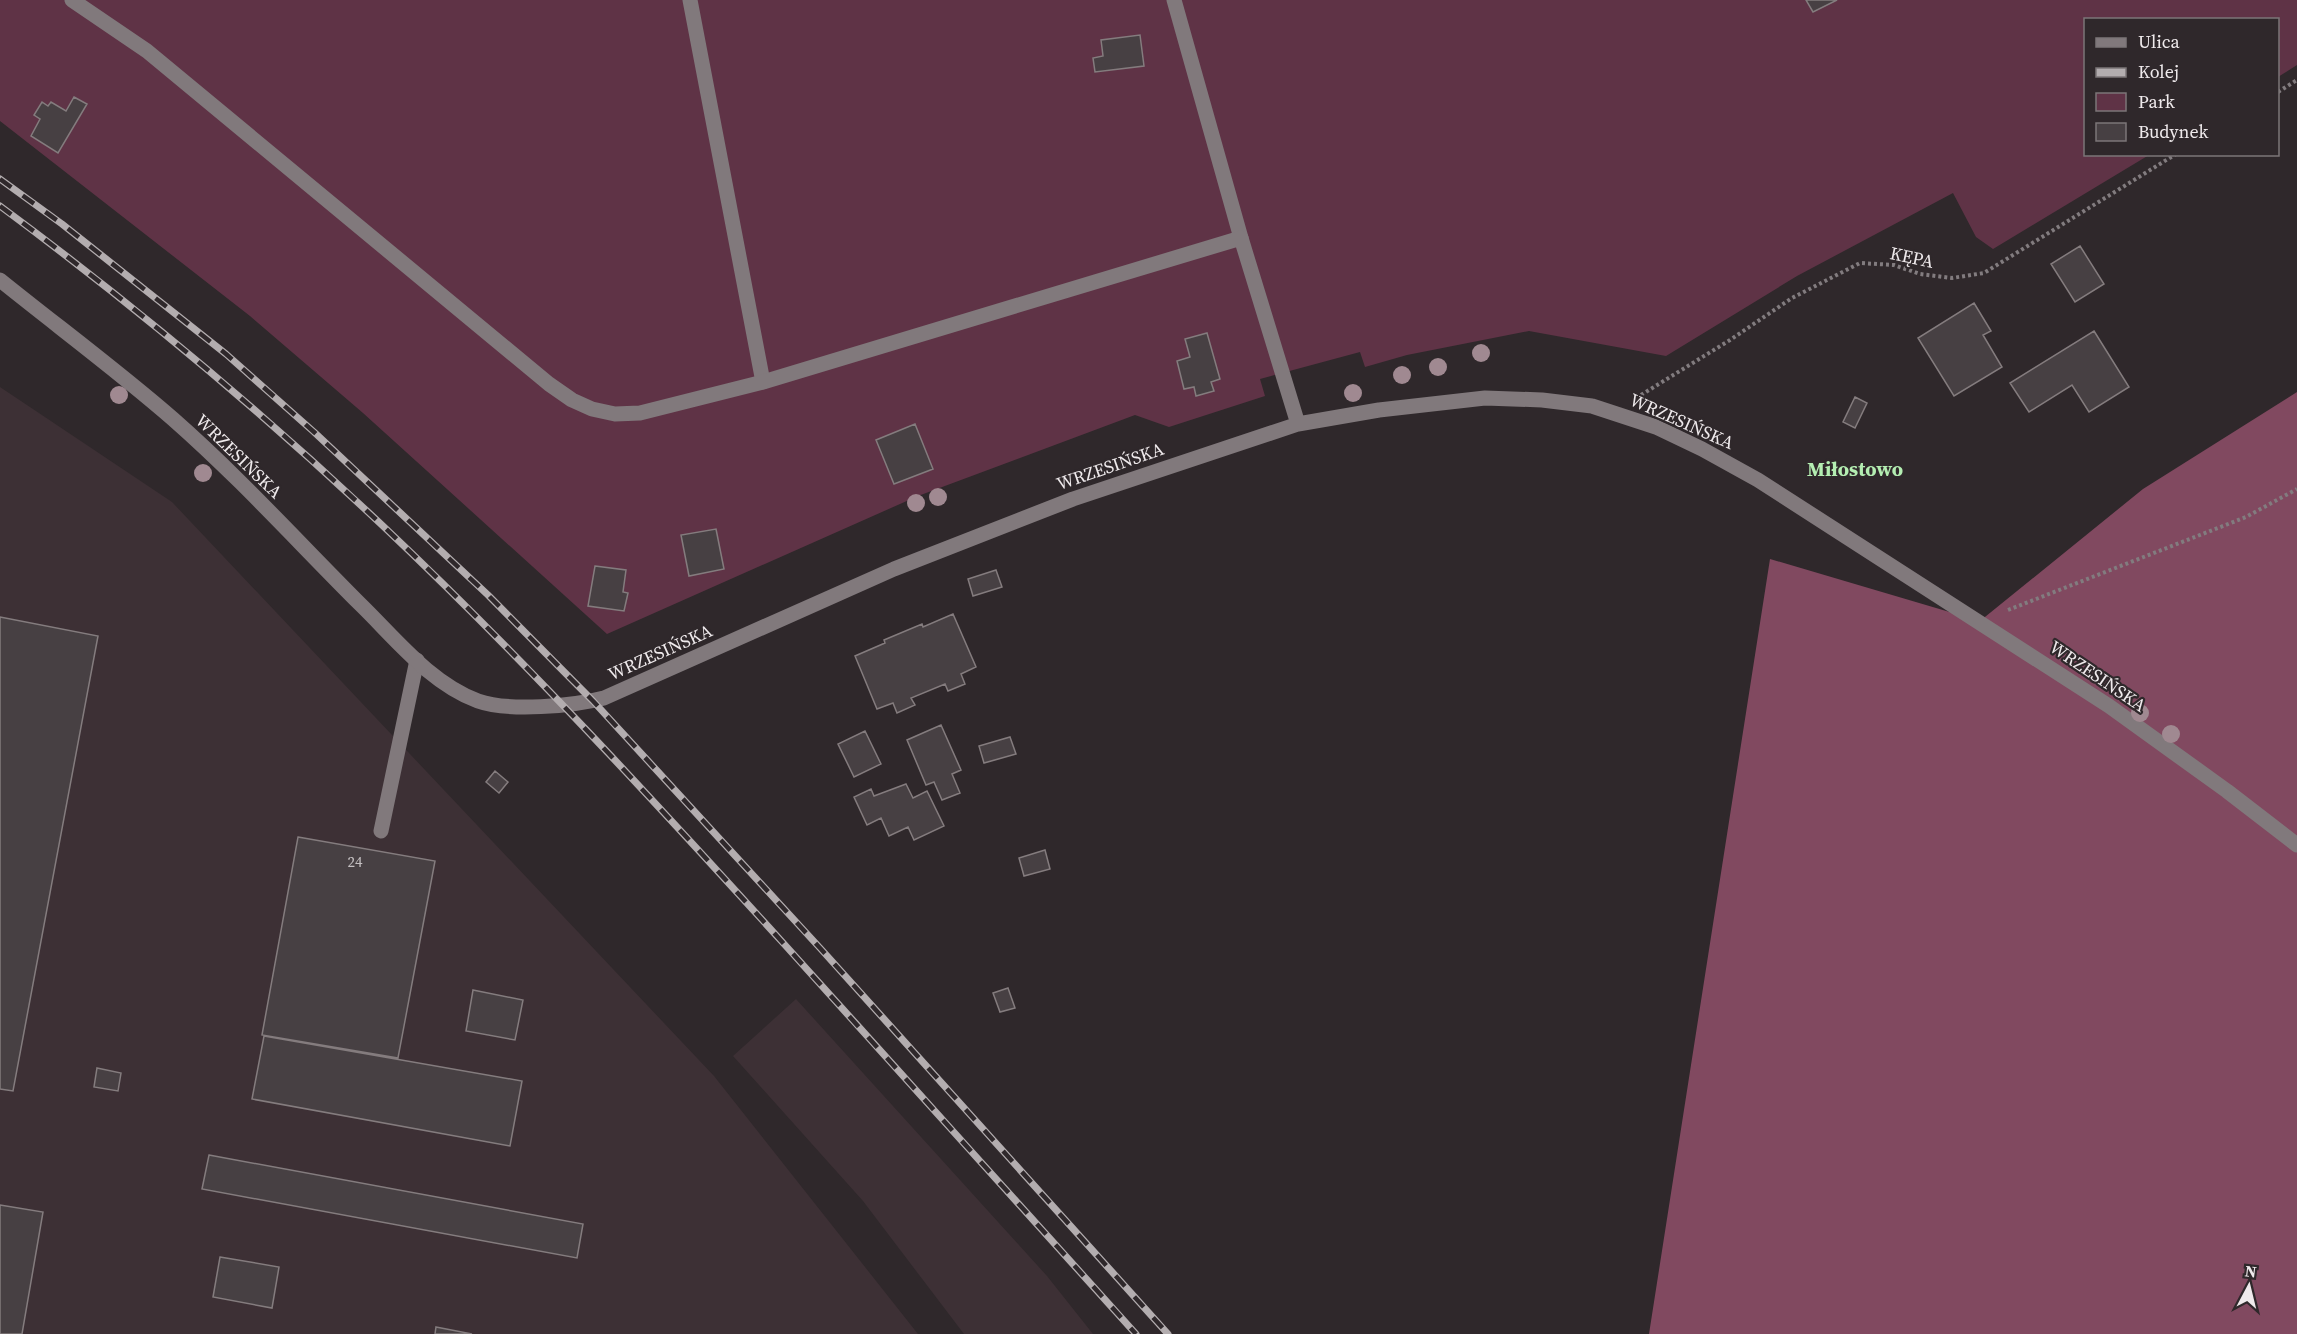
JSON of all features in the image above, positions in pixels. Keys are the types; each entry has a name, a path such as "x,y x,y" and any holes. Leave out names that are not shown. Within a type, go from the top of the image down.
{"street":[{"path":"72,0 147,51 549,384 572,400 592,409 615,414 640,412 763,382 1241,238"},
{"path":"690,0 763,382"},
{"path":"1174,0 1241,238 1298,424"},
{"name":"WRZESIŃSKA","path":"0,280 173,419 271,513 417,660 446,685 480,702 508,706 554,705 604,698 904,565 1073,499 1298,424 1379,410 1485,399 1542,400 1592,406 1614,412 1702,449 1758,480 2109,706 2227,791 2297,845"},
{"path":"381,831 417,660"}],"path":[{"path":"2279,91 2297,80"},
{"name":"KĘPA","path":"1614,412 1730,340 1792,298 1860,263 1894,264 1920,274 1952,278 1984,273 2173,156"},
{"path":"1980,621 2246,517 2297,489"}],"shaded area":[{"path":"0,387 172,502 714,1076 918,1334 0,1334"},
{"path":"2297,392 2297,1334 1649,1334 1770,559 1980,621 2143,489"},
{"path":"796,999 1047,1276 1093,1334 964,1334 863,1201 733,1056"}],"green space":[{"path":"0,0 2297,0 2297,65 2279,76 2279,18 2084,18 2084,156 2147,156 1993,249 1976,237 1953,193 1797,276 1666,356 1529,331 1407,355 1365,367 1360,352 1260,379 1265,396 1169,427 1135,415 918,496 607,634 363,413 250,316 0,121"}],"building":[{"path":"1806,0 1837,0 1813,12"},
{"path":"1140,35 1144,66 1095,72 1093,58 1103,56 1101,40"},
{"path":"74,97 87,104 58,153 31,136 40,119 34,115 42,102 48,106 51,102 66,111"},
{"path":"2080,246 2104,284 2075,302 2051,264"},
{"path":"1974,303 1991,331 1983,335 2002,367 1954,396 1918,338"},
{"path":"2094,331 2129,387 2089,412 2072,385 2029,412 2010,383"},
{"path":"1207,333 1220,379 1211,382 1214,391 1196,396 1194,387 1184,389 1177,361 1190,357 1185,339"},
{"path":"1855,397 1867,403 1855,428 1843,422"},
{"path":"915,424 933,469 894,484 876,440"},
{"path":"716,529 724,569 689,576 681,535"},
{"path":"595,566 626,570 623,592 628,593 624,611 588,606"},
{"path":"996,570 1002,587 973,596 968,579"},
{"path":"953,614 976,667 961,674 965,684 948,691 945,684 911,698 915,705 897,713 893,703 877,709 855,656 885,643 884,640"},
{"path":"0,617 98,636 13,1091 0,1089"},
{"path":"941,725 961,770 952,774 960,793 942,800 934,782 926,785 907,740"},
{"path":"865,731 881,764 854,777 838,744"},
{"path":"1010,737 1016,754 984,763 979,746"},
{"path":"495,771 508,782 499,793 486,782"},
{"path":"906,784 913,798 927,791 944,826 914,840 908,827 889,836 881,818 867,825 854,797 871,789 874,796"},
{"path":"298,837 435,861 398,1058 262,1035"},
{"path":"1045,850 1050,869 1024,876 1019,858"},
{"path":"1008,988 1015,1008 1000,1012 993,993"},
{"path":"473,990 523,1000 515,1040 466,1031"},
{"path":"264,1036 522,1081 510,1146 252,1099"},
{"path":"97,1068 121,1073 118,1091 94,1087"},
{"path":"209,1155 583,1224 577,1258 202,1189"},
{"path":"0,1205 43,1212 22,1334 0,1334"},
{"path":"220,1257 279,1267 272,1308 213,1297"},
{"path":"436,1327 472,1334 435,1334"}],"railway":[{"path":"0,179 62,224 226,354 314,432 488,595 593,701 820,948 1168,1334"},
{"path":"0,206 148,321 244,401 383,526 487,627 687,838 1136,1334"}],"district":[{"name":"Miłostowo","path":"1855,469"}]}
